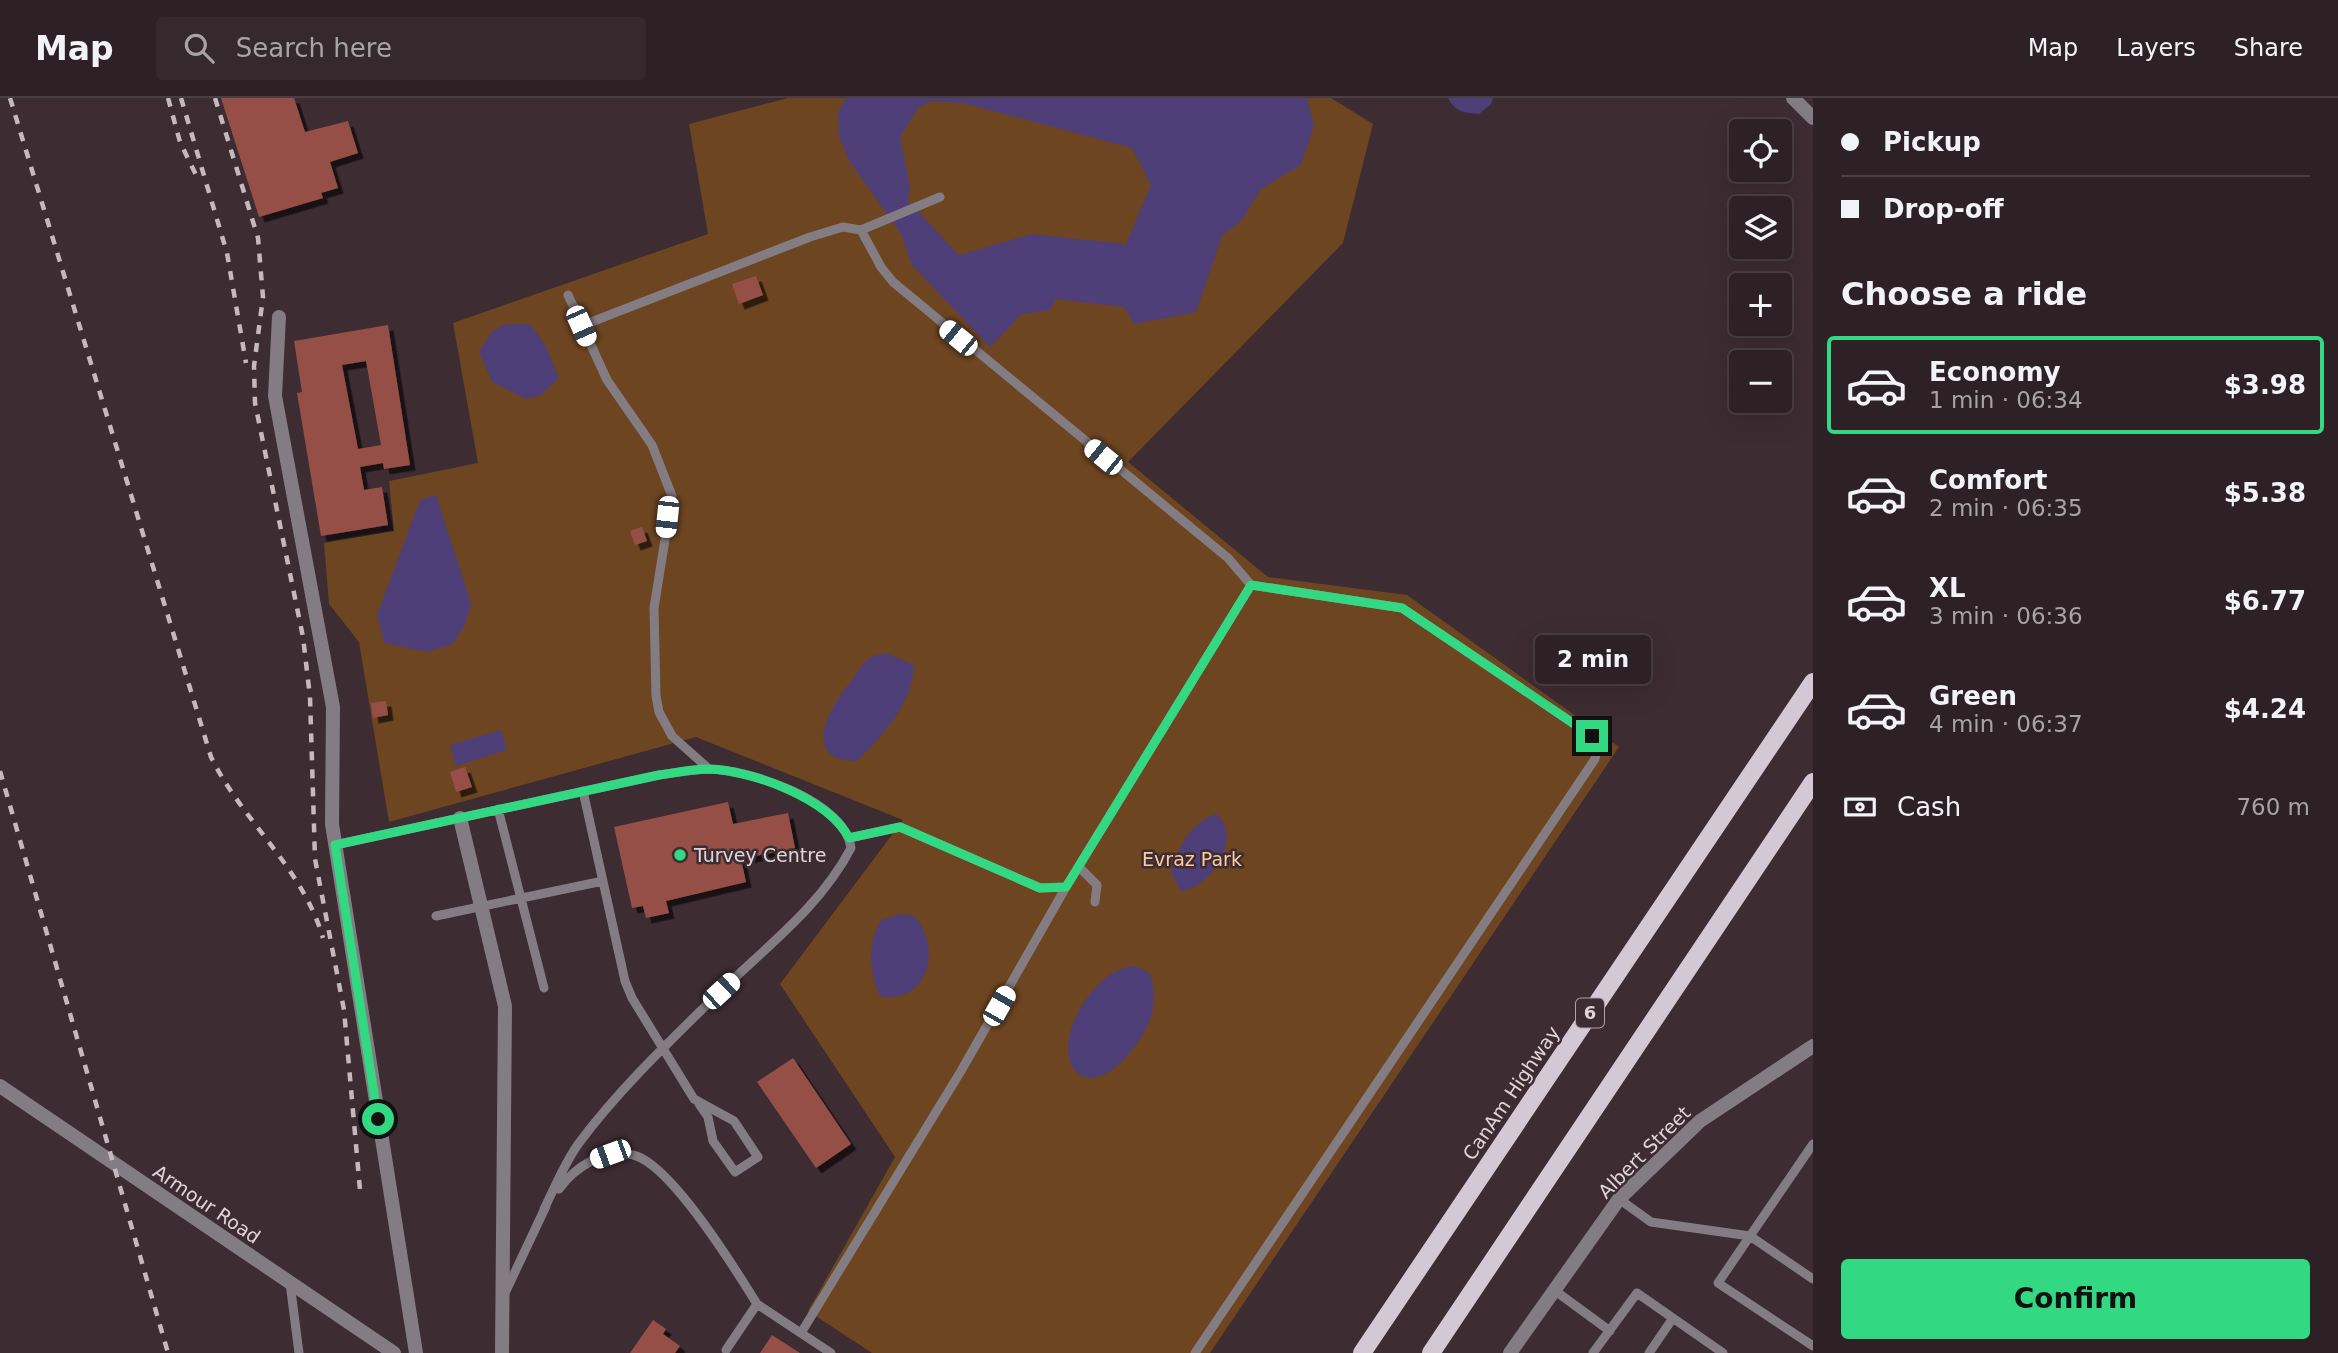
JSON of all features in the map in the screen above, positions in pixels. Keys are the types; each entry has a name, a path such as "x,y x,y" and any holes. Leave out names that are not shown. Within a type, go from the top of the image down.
{"main road":[{"name":"CanAm Highway","path":"1362,1353 1813,682"},
{"path":"1432,1353 1813,782"}],"street":[{"path":"1793,98 1813,118"},
{"path":"279,317 275,396 333,707 331,824 416,1353"},
{"path":"460,818 505,1006 502,1353"},
{"name":"Albert Street","path":"1510,1353 1619,1199 1700,1121 1813,1045"},
{"name":"Armour Road","path":"0,1086 394,1353"}],"lane":[{"path":"581,326 810,237 843,227 861,230 937,199"},
{"path":"861,230 892,282 1228,558 1251,585 1402,608 1592,736 1598,744 1595,759 1195,1353"},
{"path":"568,295 607,380 652,445 672,496 654,608 656,695 659,712 672,736 709,769"},
{"path":"801,1333 961,1071 1066,887 1080,869 1251,585"},
{"path":"335,845 659,775 709,769 771,782 811,801 830,813 849,838 851,848 836,876 814,904 721,991 578,1145 544,1209 502,1299"},
{"path":"583,791 625,981 663,1052 699,1104 712,1128 713,1141 735,1172 758,1157 734,1121 699,1104"},
{"path":"498,809 544,988"},
{"path":"849,838 900,827 1040,888 1066,887"},
{"path":"1080,869 1097,885 1095,902"},
{"path":"436,916 603,881"},
{"path":"1813,1144 1718,1283 1813,1346"},
{"path":"544,1209 562,1184 585,1163 610,1154 634,1155 655,1166 671,1182 757,1304 831,1353"},
{"path":"1619,1199 1651,1222 1750,1236 1813,1279"},
{"path":"290,1283 299,1353"},
{"path":"1554,1290 1610,1331"},
{"path":"1593,1353 1637,1293 1723,1353"},
{"path":"726,1350 757,1304"},
{"path":"1649,1353 1673,1318"}],"green space":[{"name":"Evraz Park","path":"788,98 1331,98 1373,124 1343,243 1128,462 1268,577 1407,595 1619,747 1210,1353 872,1353 808,1311 895,1157 780,984 903,820 696,737 389,822 359,642 329,604 324,543 394,531 389,481 478,463 453,323 708,234 689,124"}],"shaded area":[{"path":"846,98 1307,98 1314,125 1301,165 1261,189 1242,220 1222,236 1196,312 1134,324 1124,307 1056,299 1050,310 1022,314 990,347 912,265 901,234 850,162 839,137 838,112","holes":["932,101 963,103 1132,148 1151,185 1126,244 1032,234 959,255 908,201 910,187 900,137 919,107"]},
{"path":"1448,98 1493,98 1491,104 1479,114 1461,111"},
{"path":"506,324 530,324 545,345 559,378 541,395 526,399 492,382 479,351 492,331"},
{"path":"436,495 471,603 465,625 453,644 427,652 384,643 377,615 420,500"},
{"path":"886,653 914,665 908,692 895,717 857,761 839,759 829,753 824,743 827,720 864,663 872,657"},
{"path":"501,730 507,750 456,766 450,745"},
{"path":"1216,814 1224,824 1227,835 1220,860 1202,881 1180,891 1171,871 1178,853 1192,830"},
{"path":"899,914 913,915 922,927 929,956 926,970 920,982 910,991 897,996 880,996 872,968 873,938 881,920"},
{"path":"1134,966 1149,972 1152,981 1154,1000 1147,1026 1138,1042 1119,1064 1102,1075 1087,1077 1076,1072 1069,1060 1068,1042 1074,1021 1087,998 1102,981 1119,970"}],"building":[{"path":"221,98 294,98 305,132 348,121 358,153 330,162 338,188 321,193 323,198 259,217"},
{"path":"756,276 763,295 739,304 732,284"},
{"path":"388,325 410,465 384,469 383,463 360,467 364,490 382,487 388,525 321,536 297,393 302,392 294,341","holes":["366,361 381,445 358,449 342,365"]},
{"path":"642,527 647,541 635,545 630,531"},
{"path":"386,701 388,715 373,718 371,703"},
{"path":"465,767 472,787 456,792 450,772"},
{"name":"Turvey Centre","path":"728,802 733,824 788,813 795,848 741,859 746,882 666,901 669,913 646,918 643,906 632,908 614,827"},
{"path":"793,1058 851,1144 816,1168 757,1082"},
{"path":"653,1320 666,1329 663,1334 680,1346 675,1353 630,1353"},
{"path":"772,1335 800,1353 760,1353"}],"railway":[{"path":"10,98 211,757 239,803 302,889 323,938"},
{"path":"168,98 180,142 196,175"},
{"path":"181,98 227,253 246,363"},
{"path":"215,98 258,238 263,297 254,366 255,403 303,637 310,697 315,859 344,1010 360,1190"},
{"path":"0,771 168,1353"}],"place":[{"name":"Turvey Centre","path":"680,855"}],"route":[{"path":"378,1119 335,845 659,775 709,769 771,782 811,801 830,813 849,838 900,827 1040,888 1066,887 1080,869 1251,585 1265,585 1402,608 1592,736"}]}
